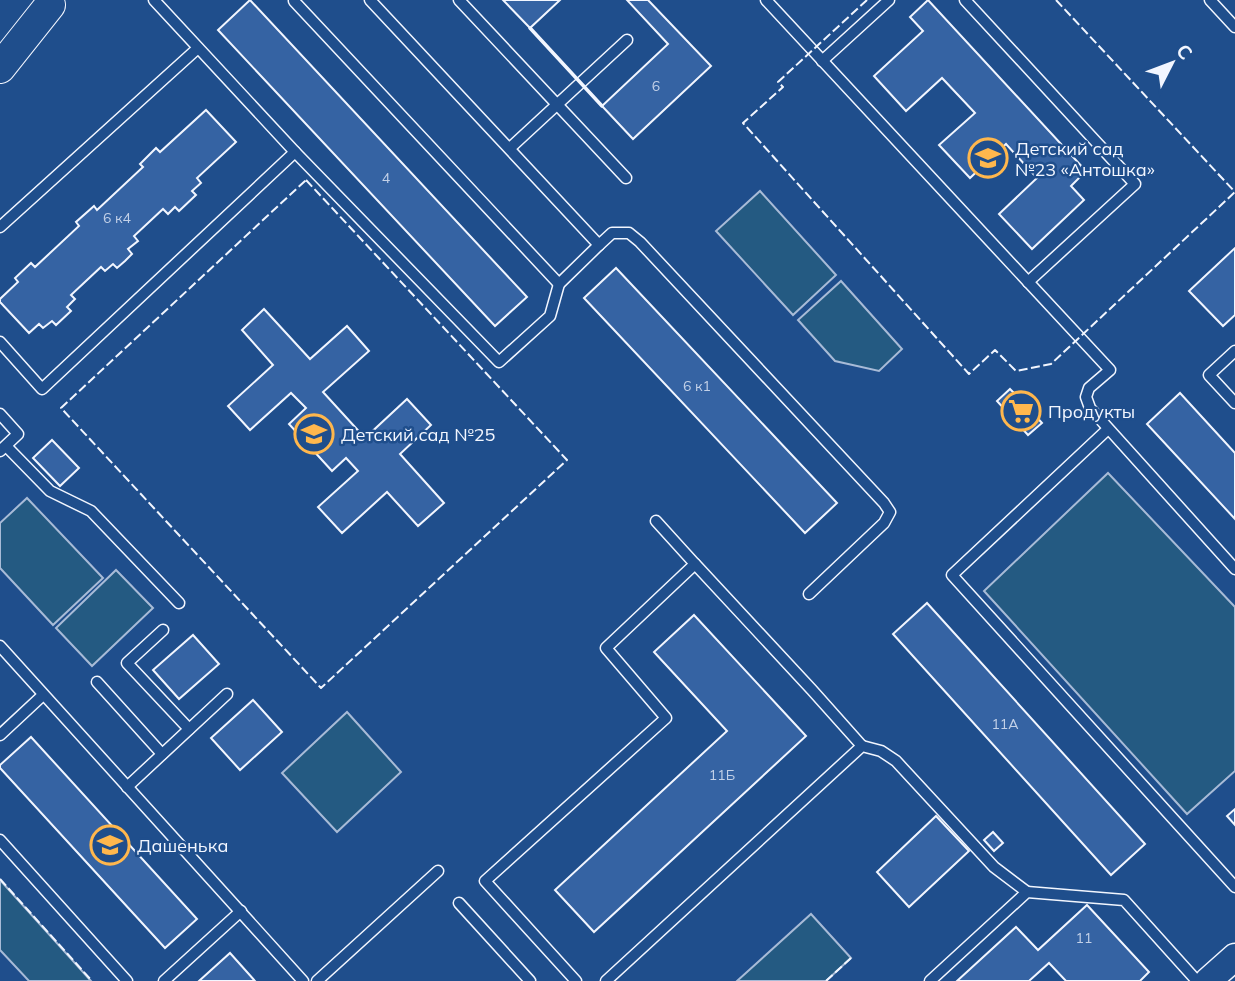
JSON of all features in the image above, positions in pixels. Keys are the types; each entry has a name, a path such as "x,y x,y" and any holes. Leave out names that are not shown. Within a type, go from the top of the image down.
{"main road":[{"path":"0,43 51,2"},
{"path":"0,68 51,2"}],"street":[{"path":"1208,981 1235,957"}],"lane":[{"path":"154,0 295,152 499,362 550,316 559,284 612,233 629,233 640,242 890,512 884,523 809,594"},
{"path":"295,0 559,284"},
{"path":"370,0 599,245"},
{"path":"459,0 626,178"},
{"path":"766,0 1110,370 1089,388 1086,397 1090,408 1235,569"},
{"path":"822,61 889,0"},
{"path":"965,0 1135,184 1028,282"},
{"path":"1210,0 1235,27"},
{"path":"510,148 627,40"},
{"path":"0,227 198,48"},
{"path":"0,342 43,389 295,152"},
{"path":"1235,351 1209,375 1235,403"},
{"path":"0,414 18,434 3,448 50,491 91,511 179,603"},
{"path":"1108,429 952,575 1235,887"},
{"path":"656,520 862,747 881,751 897,761 994,867 1027,892 1124,900 1197,981"},
{"path":"576,981 485,881 666,718 606,648 695,564"},
{"path":"163,630 127,663 189,729"},
{"path":"0,646 303,981"},
{"path":"97,682 162,754"},
{"path":"127,787 227,694"},
{"path":"0,735 43,695"},
{"path":"606,981 862,747"},
{"path":"0,840 127,981"},
{"path":"317,981 438,871"},
{"path":"930,981 1027,892"},
{"path":"459,903 530,981"},
{"path":"164,981 241,911"}],"shaded area":[{"path":"760,191 836,275 793,315 716,231"},
{"path":"841,281 902,349 879,371 835,361 798,320"},
{"path":"1108,473 1235,607 1235,771 1187,814 984,591"},
{"path":"27,498 103,578 53,625 0,568 0,523"},
{"path":"116,570 153,608 92,666 56,628"},
{"path":"347,712 401,772 337,832 282,773"},
{"path":"0,880 91,981 29,981 0,950"},
{"path":"811,914 851,958 826,981 737,981"}],"building":[{"path":"250,0 527,297 495,326 218,30"},
{"path":"503,0 560,0 530,28"},
{"path":"627,0 648,0 711,66 633,139 602,106 668,44"},
{"path":"928,0 1086,171 1071,186 1084,200 1032,249 999,214 1037,178 1006,144 970,178 939,145 975,113 942,78 906,111 874,76 923,31 910,17"},
{"path":"206,110 236,142 197,178 201,183 192,191 196,195 179,211 175,207 168,214 163,209 134,236 138,241 128,249 132,254 125,261 117,268 113,264 105,271 101,267 71,295 75,299 67,307 71,311 56,325 52,321 43,328 39,324 29,333 0,302 18,282 15,278 31,263 35,267 79,226 76,222 94,206 97,210 143,167 140,164 156,148 160,152"},
{"path":"1235,248 1235,315 1223,326 1189,291"},
{"path":"616,268 837,503 805,533 584,298"},
{"path":"264,309 310,359 347,326 369,351 323,392 365,438 407,399 431,425 400,454 444,503 418,526 387,492 342,533 318,507 358,471 346,458 332,471 289,424 306,408 291,393 250,430 228,406 273,365 242,330"},
{"name":"Продукты","path":"1010,389 1020,399 1024,395 1036,405 1037,409 1033,413 1042,423 1028,435 997,401"},
{"path":"1180,393 1235,453 1235,519 1147,424"},
{"path":"52,440 79,468 60,486 33,458"},
{"path":"927,603 1145,844 1111,875 893,634"},
{"path":"694,615 806,736 594,932 555,890 727,731 654,652"},
{"path":"193,635 219,664 179,699 153,670"},
{"path":"253,700 282,732 240,770 211,738"},
{"path":"31,737 197,919 165,948 0,768 0,765"},
{"path":"1235,809 1235,825 1227,816"},
{"path":"936,816 969,851 909,907 877,872"},
{"path":"993,832 1003,843 994,851 984,840"},
{"path":"1087,905 1149,972 1140,981 1066,981 1049,963 1029,981 957,981 1016,927 1038,950"},
{"path":"230,953 255,981 199,981"}],"fence":[{"path":"867,0 778,82 783,87 743,123 969,374 995,350 1016,371 1051,364 1235,192"},
{"path":"1056,0 1235,192"},
{"path":"306,180 567,460 321,688 61,408 306,180"},
{"path":"0,879 92,981"},
{"path":"826,981 851,958"}],"wall":[{"path":"530,28 602,106"}],"place":[{"name":"Детский сад №23 «Антошка»","path":"988,158"},
{"name":"Продукты","path":"1021,411"},
{"name":"Детский сад №25","path":"314,434"},
{"name":"Дашенька","path":"110,845"}]}
